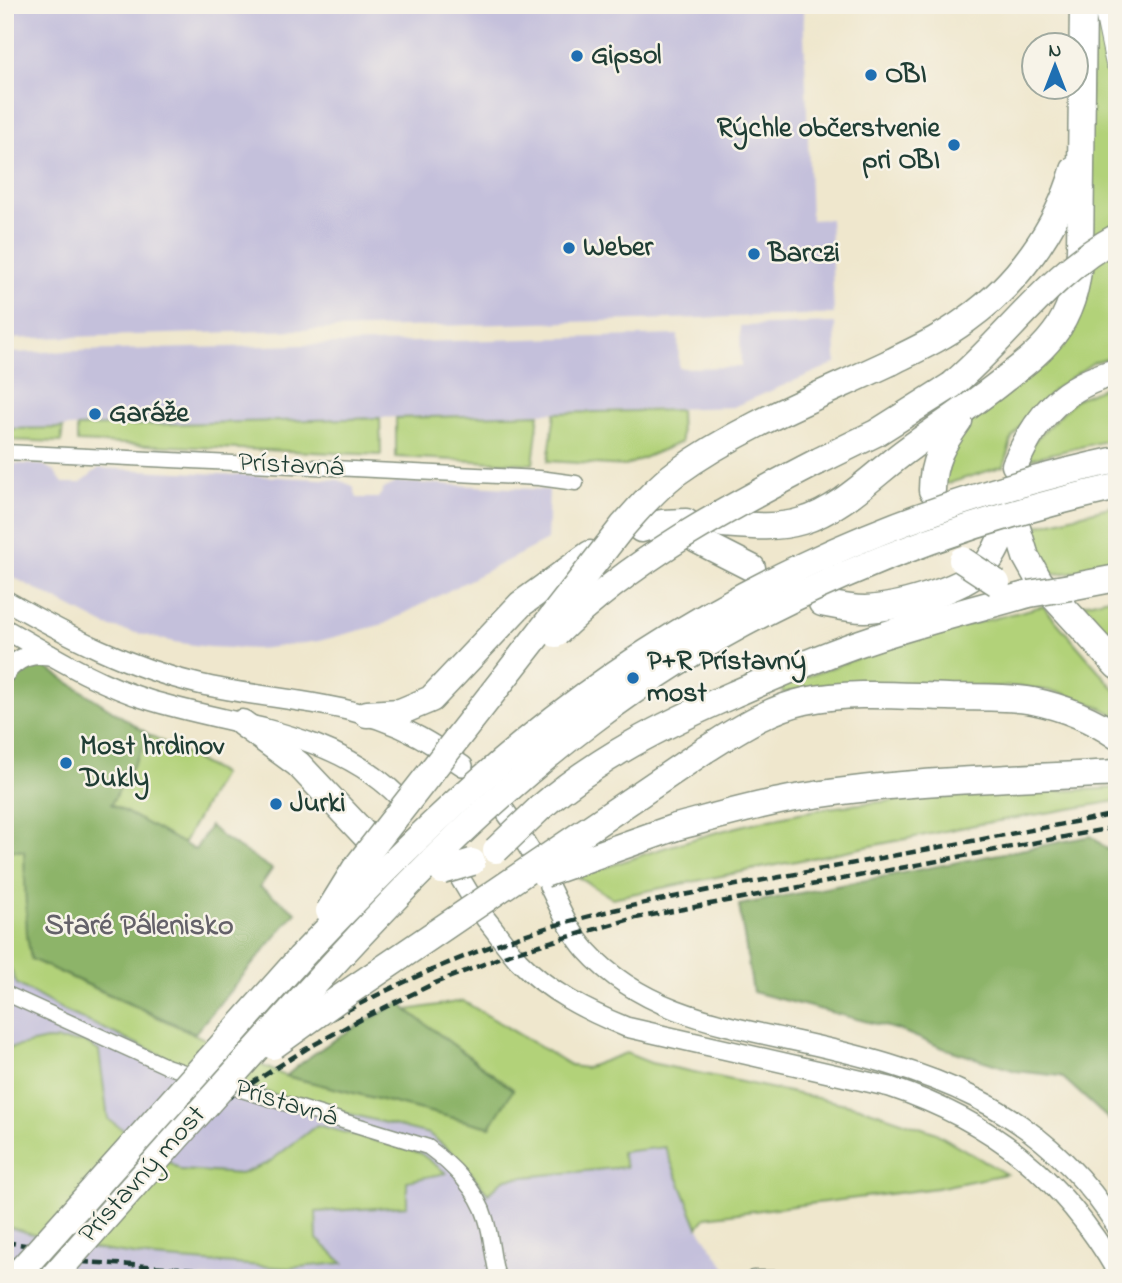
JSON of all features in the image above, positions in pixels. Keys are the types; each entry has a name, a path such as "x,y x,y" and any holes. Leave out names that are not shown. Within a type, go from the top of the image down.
{"highway":[{"path":"723,524 773,526 801,522 820,514 969,408 1041,351 1059,327 1071,305 1078,280 1083,5"},
{"path":"300,958 355,869 623,526 674,475 740,434 891,362 966,320 1011,280 1031,256 1059,209 1071,182 1080,149"},
{"path":"484,704 578,612 615,582 713,518 876,433 952,385 982,360 1074,265 1117,237"},
{"path":"1015,465 1032,430 1045,413 1080,387 1117,372"},
{"path":"932,490 936,456 969,408"},
{"path":"14,1278 300,958 368,886 460,798 526,741 581,699 664,642 787,573 908,519 1002,489 1117,460"},
{"path":"234,1073 389,902 443,848 543,758 633,692 702,647 859,568 919,543 983,522 1046,503 1117,487"},
{"path":"640,529 685,531 752,568"},
{"path":"822,603 869,609 916,598 960,583 982,569 1011,530 1040,582 1117,666"},
{"path":"367,714 400,712 431,699 521,604 590,554"},
{"path":"956,554 996,583 1029,594"},
{"path":"455,865 496,850 540,808 588,770 679,718 862,642 1029,594 1117,579"},
{"path":"234,1073 705,750 774,711 831,696 1033,701 1079,716 1117,736"},
{"path":"242,723 298,764 366,836"},
{"path":"500,891 625,843 676,827 790,799 916,784 1117,773"},
{"name":"Prístavný most","path":"52,1278 234,1073"}],"main road":[{"path":"1105,5 1117,62"},
{"path":"9,609 102,652 160,673 222,689 367,714 405,729 438,748"},
{"path":"5,629 50,655 124,691 149,700 288,734 330,751 383,781 399,797"},
{"path":"5,673 19,659 28,655 50,655"},
{"path":"455,865 469,893"},
{"path":"549,886 578,941 635,991 671,1009 714,1024 896,1065 958,1088 992,1105 1033,1134 1085,1185 1117,1227"},
{"path":"485,918 520,962 540,979 569,1000 626,1027 890,1087 966,1118 1002,1140 1040,1171 1079,1214 1117,1272"}],"street":[{"name":"Prístavná","path":"5,452 539,478 576,483"},
{"name":"Prístavná","path":"5,993 171,1068 428,1147 453,1170 481,1207 486,1218 498,1278"},
{"path":"753,1278 808,1278"}],"shaded area":[{"path":"5,5 803,5 811,220 830,219 834,314 5,339"},
{"path":"835,323 836,363 733,407 5,429 5,353 678,335 679,368 741,367 740,326"},
{"path":"5,463 43,465 54,471 63,483 80,483 99,468 339,480 353,486 357,498 378,498 384,489 397,482 549,490 547,540 384,624 319,641 259,649 208,647 107,626 5,573"},
{"path":"5,850 24,851 31,959 286,1076 490,1127 494,1167 665,1147 698,1227 725,1267 725,1278 5,1278"}],"green space":[{"path":"1095,5 1112,89 1117,131 1117,356 1094,362 1055,389 1030,414 1012,438 1004,466 940,486 945,460 963,430 1072,330"},
{"path":"1117,382 1117,422 1106,441 1025,460 1034,441 1076,399"},
{"path":"680,410 681,442 625,466 548,461 555,413"},
{"path":"539,414 533,464 396,457 396,418"},
{"path":"380,418 381,455 77,442 77,427"},
{"path":"63,428 61,442 5,440 5,429"},
{"path":"1117,505 1117,567 1046,575 1025,529"},
{"path":"1117,596 1117,643 1079,605"},
{"path":"1043,606 1117,692 1117,716 1062,693 1026,687 822,685 783,693 781,686 874,652"},
{"path":"28,667 45,667 150,735 111,804 195,850 210,826 222,837 272,869 260,887 296,912 195,1033 31,959 27,935 24,851 8,850 7,762 12,680"},
{"path":"150,735 222,774 183,844 111,804"},
{"path":"1117,788 1117,801 980,824 612,898 578,877 747,824 816,810 917,799"},
{"path":"1091,836 1117,857 1116,1126 1061,1076 1016,1071 943,1048 899,1030 753,992 739,905"},
{"path":"5,850 24,851 27,934 31,959 285,1076 490,1127 513,1089 407,1010 463,1001 572,1066 585,1068 626,1053 651,1063 860,1107 934,1132 1006,1174 937,1188 706,1217 698,1227 665,1147 621,1152 626,1167 504,1179 488,1194 458,1157 429,1134 275,1095 170,1059 65,1011 17,984 5,956"},
{"path":"401,1002 407,1010 513,1090 490,1127 286,1076 327,1045"},
{"path":"47,1040 84,1042 99,1051 108,1119 181,1170 241,1174 268,1163 317,1125 420,1153 446,1173 407,1181 407,1206 316,1212 317,1239 343,1263 288,1268 154,1258 74,1246 5,1226 5,1049"}],"railway":[{"path":"26,1278 115,1177 174,1122 250,1067 291,1042 374,996 418,976 506,941 607,912 1117,814"},
{"path":"43,1278 128,1183 181,1133 219,1104 306,1049 435,983 512,953 631,919 1117,827"},
{"path":"5,1242 59,1250"},
{"path":"5,1259 196,1269"}],"place":[{"name":"Gipsol","path":"577,56"},
{"name":"OBI","path":"871,75"},
{"name":"Rýchle občerstvenie pri OBI","path":"954,145"},
{"name":"Weber","path":"569,248"},
{"name":"Barczi","path":"754,254"},
{"name":"Garáže","path":"95,414"},
{"name":"P+R Prístavný most","path":"633,678"},
{"name":"Most hrdinov Dukly","path":"66,763"},
{"name":"Jurki","path":"276,804"}],"district":[{"name":"Staré Pálenisko","path":"139,927"}]}
